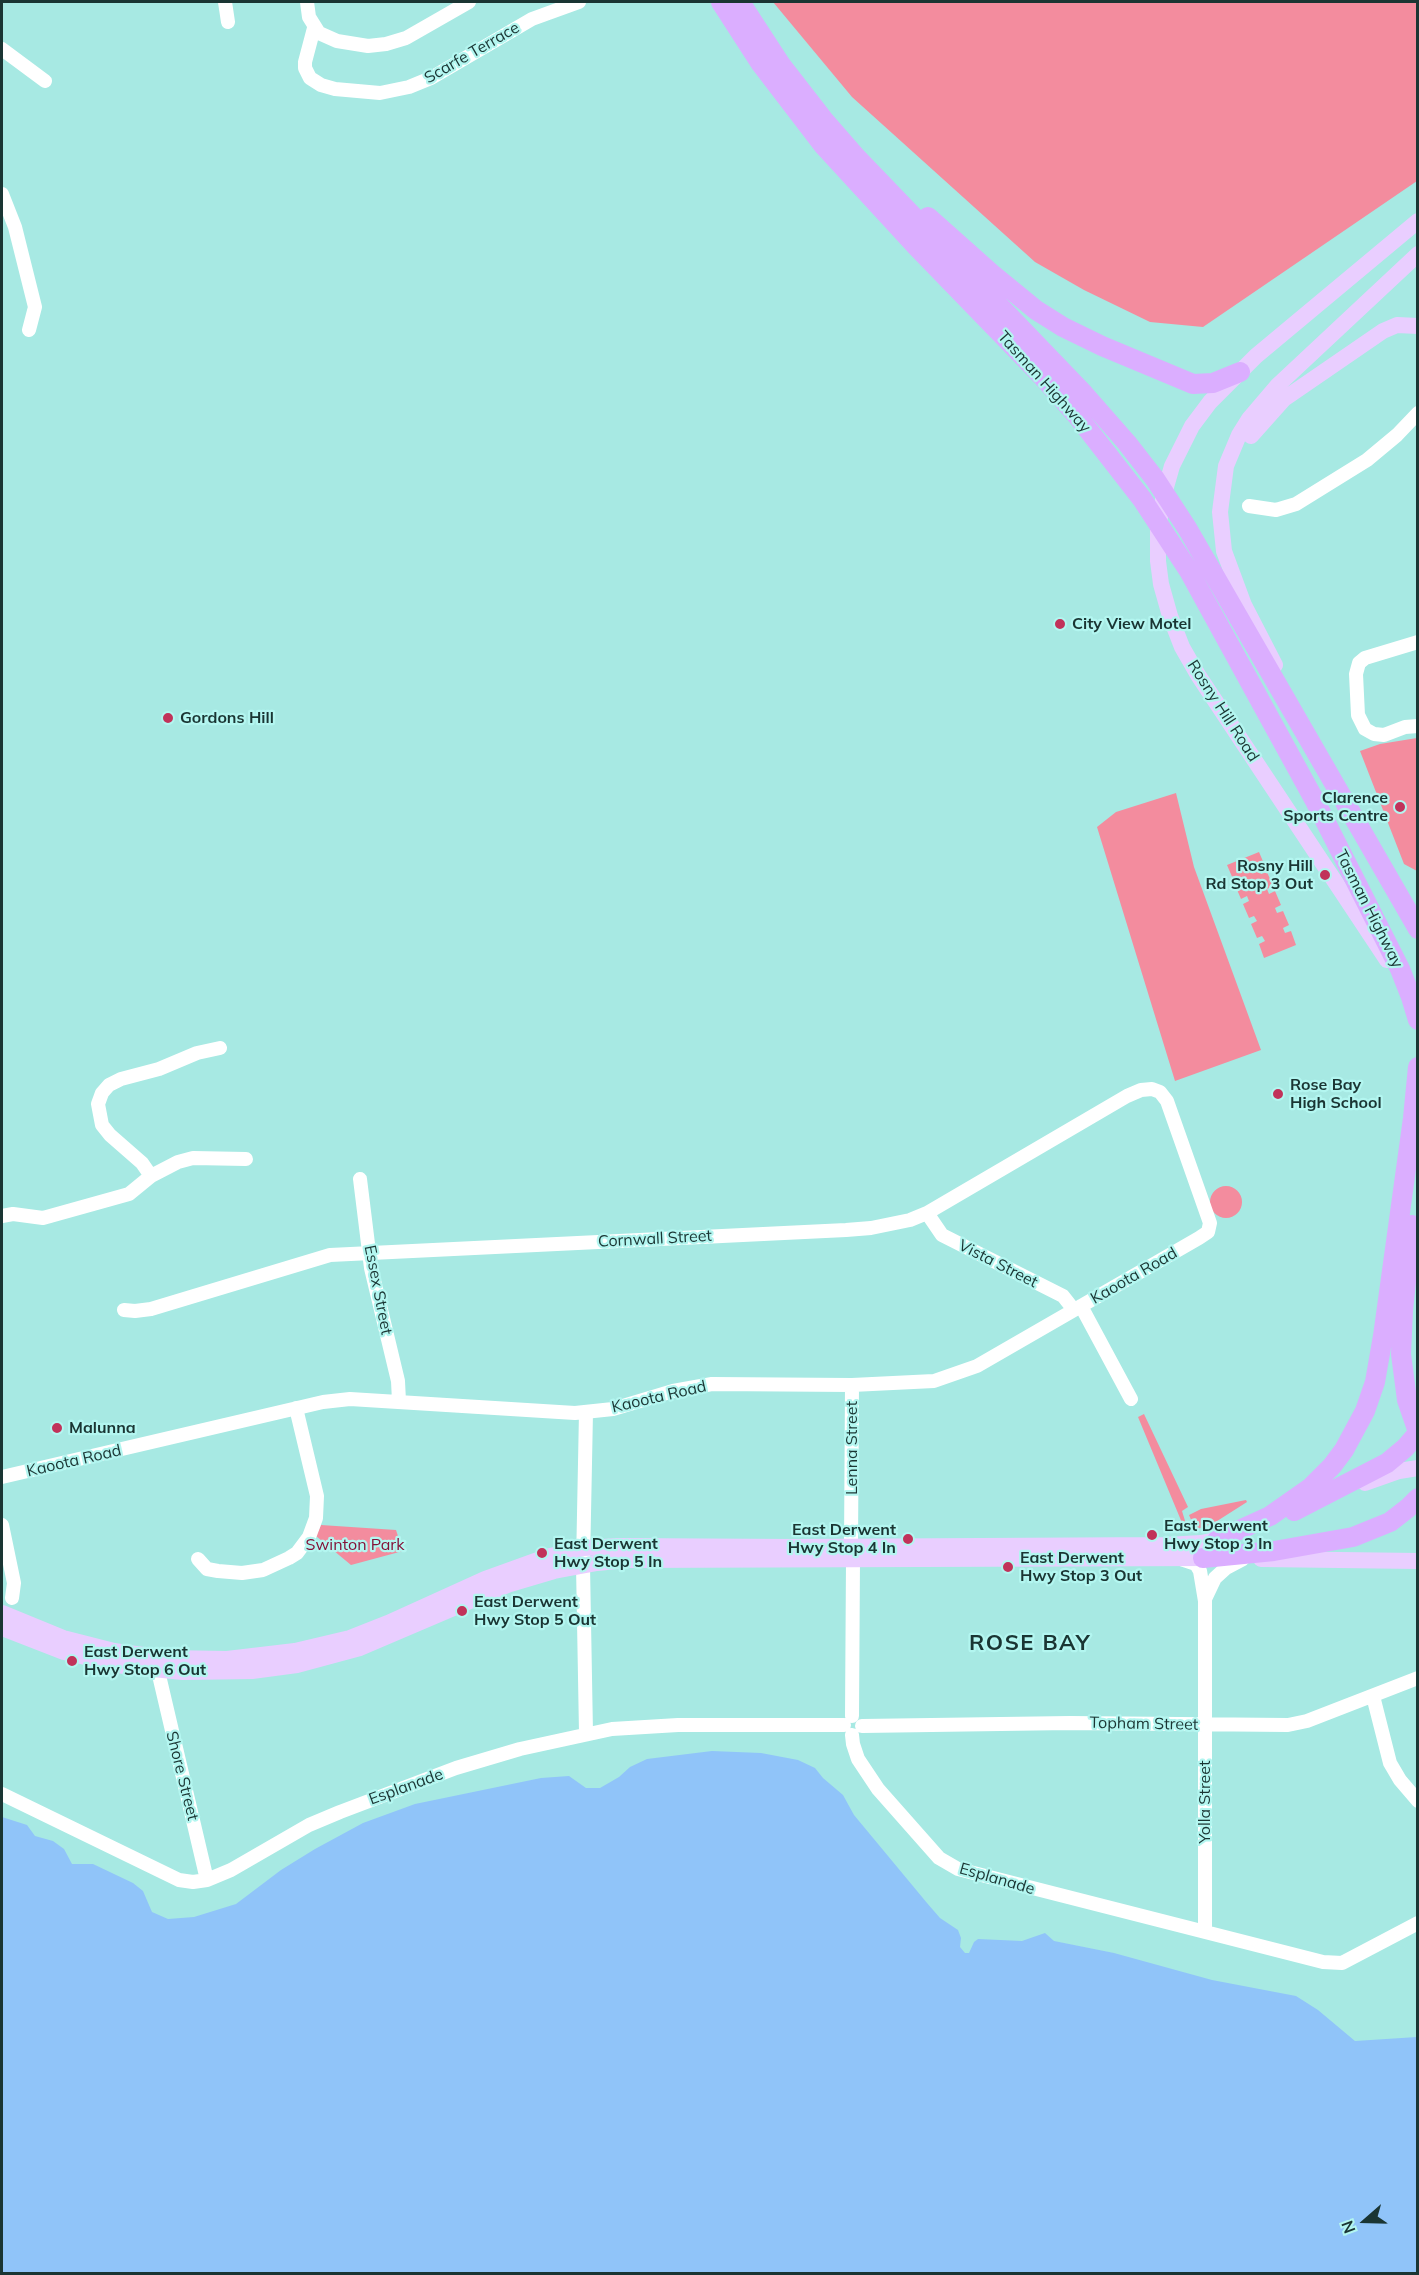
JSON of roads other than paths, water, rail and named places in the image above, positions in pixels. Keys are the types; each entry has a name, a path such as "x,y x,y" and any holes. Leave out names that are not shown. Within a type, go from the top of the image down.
{"highway":[{"name":"Tasman Highway","path":"721,2 767,73 823,145 915,245 1042,376 1079,418 1134,489 1189,571 1315,801 1400,969 1417,1017"},
{"name":"Tasman Highway","path":"740,2 782,65 823,119 891,195 1084,394 1139,458 1187,528 1418,929"},
{"path":"823,119 998,280 1036,310 1102,346 1193,384 1213,383 1239,372"},
{"name":"Tasman Highway","path":"1315,801 1370,892 1418,986"},
{"path":"1217,1540 1270,1516 1310,1488 1344,1450 1365,1411 1375,1382 1383,1336 1418,1067"},
{"path":"1259,1528 1387,1463 1405,1448 1416,1428 1404,1384 1401,1334 1418,1171"},
{"path":"1203,1558 1274,1551 1353,1538 1390,1522 1418,1498"}],"main road":[{"name":"Rosny Hill Road","path":"1417,1017 1373,938 1190,661 1170,616 1159,568 1158,546 1161,511 1172,466 1201,412 1239,372 1418,221"},
{"path":"1228,564 1221,532 1220,496 1226,466 1239,435 1249,419 1278,386 1418,254"},
{"path":"1228,564 1224,523 1229,485 1244,448 1263,420 1292,392 1383,331 1397,324 1418,326"},
{"name":"Tasman Highway","path":"1228,564 1244,605 1305,724 1309,739"},
{"path":"852,1553 1166,1545 1217,1540 1306,1511 1372,1479 1418,1468"},
{"path":"2,1628 64,1652 123,1666 158,1671 252,1671 323,1659 396,1635 510,1584 554,1571 583,1557 620,1545 852,1553 1418,1561"},
{"path":"2,1613 63,1638 134,1655 191,1659 267,1656 318,1647 350,1638 485,1578 546,1557 583,1557"}],"street":[{"path":"225,2 228,22"},
{"path":"307,2 309,17 319,33 359,46 378,46 406,38 469,2"},
{"name":"Scarfe Terrace","path":"314,28 305,62 305,68 314,82 335,89 380,93 409,87 426,80 525,23 579,2"},
{"path":"4,54 45,81"},
{"path":"2,194 15,227 34,307 29,330"},
{"path":"1249,506 1275,510 1296,504 1367,460 1397,435 1418,413"},
{"path":"1415,643 1376,654 1359,663 1356,675 1357,710 1362,725 1374,734 1384,735 1405,727 1418,726"},
{"path":"151,1176 142,1162 110,1135 102,1125 98,1104 102,1093 109,1085 121,1079 159,1069 197,1053 220,1048"},
{"name":"Cornwall Street","path":"124,1310 151,1309 318,1257 871,1228 910,1220 927,1213 1127,1096 1141,1090 1152,1089 1160,1092"},
{"name":"Kaoota Road","path":"2,1478 296,1408 350,1399 586,1412 613,1409 694,1386 912,1384 954,1376 977,1366 1078,1308 1188,1244 1209,1229 1210,1220 1199,1189 1170,1108 1160,1092"},
{"path":"2,1216 13,1214 43,1218 129,1194 151,1176 178,1162 193,1158 246,1160"},
{"name":"Essex Street","path":"360,1179 375,1288 398,1381 399,1401"},
{"name":"Vista Street","path":"927,1213 942,1235 1063,1296 1078,1308"},
{"path":"1078,1308 1131,1399"},
{"name":"Lenna Street","path":"852,1385 852,1725"},
{"path":"198,1581 202,1564 242,1573 273,1567 297,1553 309,1537 316,1518 317,1496 296,1408"},
{"path":"586,1412 583,1557 586,1733"},
{"path":"2,1525 14,1583 12,1598"},
{"name":"Yolla Street","path":"1178,1558 1192,1562 1199,1568 1204,1601 1205,1932"},
{"name":"Yolla Street","path":"1204,1601 1215,1578 1243,1558"},
{"name":"Shore Street","path":"158,1671 207,1880"},
{"name":"Topham Street","path":"852,1725 1070,1723 1274,1726 1298,1724 1418,1678"},
{"path":"1373,1696 1390,1763 1400,1780 1418,1801"},
{"name":"Esplanade","path":"2,1794 179,1880 193,1882 207,1880 231,1870 309,1825 456,1768 508,1752 586,1733 678,1725 852,1725 853,1744 858,1760 878,1790 939,1858 958,1869 1323,1962 1342,1963 1418,1923"}],"water":[{"path":"712,1751 761,1753 798,1760 815,1768 843,1795 854,1815 940,1918 958,1930 961,1938 960,1947 965,1953 969,1953 978,1939 1022,1941 1045,1933 1054,1941 1114,1953 1212,1980 1296,1996 1318,2010 1355,2041 1417,2037 1417,2273 2,2273 2,1817 27,1825 35,1836 53,1841 64,1849 72,1864 93,1864 133,1883 143,1891 152,1912 168,1919 194,1917 236,1904 281,1870 315,1849 363,1823 415,1804 541,1778 569,1776 586,1788 600,1788 619,1777 630,1767 647,1759"}],"place":[{"name":"City View Motel","path":"1060,624"},
{"name":"Gordons Hill","path":"168,718"},
{"name":"Clarence Sports Centre","path":"1400,807"},
{"name":"Rosny Hill Rd Stop 3 Out","path":"1325,875"},
{"name":"Rose Bay High School","path":"1278,1094"},
{"name":"Malunna","path":"57,1428"},
{"name":"East Derwent Hwy Stop 3 In","path":"1152,1535"},
{"name":"East Derwent Hwy Stop 4 In","path":"908,1539"},
{"name":"East Derwent Hwy Stop 5 In","path":"542,1553"},
{"name":"East Derwent Hwy Stop 3 Out","path":"1008,1567"},
{"name":"East Derwent Hwy Stop 5 Out","path":"462,1611"},
{"name":"East Derwent Hwy Stop 6 Out","path":"72,1661"}],"district":[{"name":"ROSE BAY","path":"1030,1643"}],"park label":[{"name":"Swinton Park","path":"355,1545"}]}
